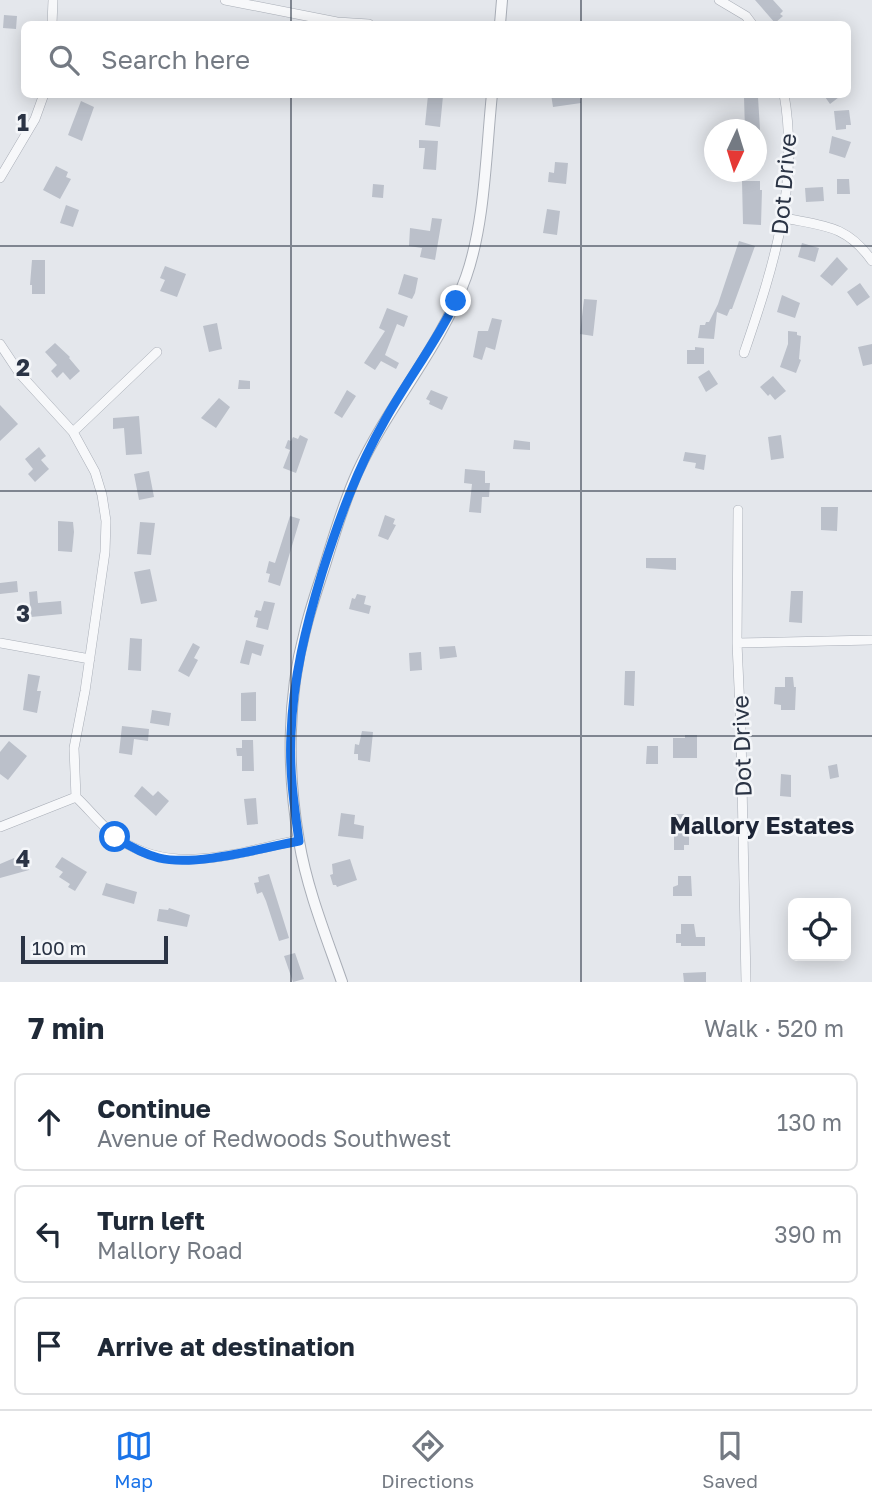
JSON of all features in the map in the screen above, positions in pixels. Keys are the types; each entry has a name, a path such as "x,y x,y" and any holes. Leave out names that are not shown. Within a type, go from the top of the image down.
{"street":[{"path":"52,21 53,0"},
{"path":"225,0 332,21"},
{"path":"500,21 502,0"},
{"path":"719,0 750,21"},
{"path":"0,178 35,119 43,98"},
{"path":"342,982 316,906 299,841 292,787 290,735 295,683 304,632 338,522 358,471 385,419 444,326 466,275 478,225 492,98"},
{"name":"Dot Drive","path":"744,353 771,276 785,218 789,124 785,98"},
{"path":"785,218 839,230 850,236 872,261"},
{"path":"0,344 20,374 73,432 95,472 106,521 105,552 90,659 74,748 76,797 115,837 136,850 160,858 197,860 299,841"},
{"path":"73,432 158,352"},
{"name":"Dot Drive","path":"738,510 737,643 746,982"},
{"path":"737,643 872,640"},
{"path":"0,643 90,659"},
{"path":"0,827 76,797"}],"building":[{"path":"755,0 773,0 783,11 780,14 783,16 773,21"},
{"path":"4,15 17,16 16,29 3,28"},
{"path":"428,98 443,98 440,127 425,125"},
{"path":"552,98 580,98 581,103 553,107"},
{"path":"744,98 758,98 759,119 745,119"},
{"path":"826,98 838,98 830,104"},
{"path":"81,101 94,107 82,141 68,135"},
{"path":"849,110 851,125 846,125 846,129 836,130 834,111"},
{"path":"832,136 851,142 845,158 829,153"},
{"path":"419,140 438,141 436,170 423,169 425,148 419,148"},
{"path":"555,162 568,163 566,184 548,182 549,172 554,173"},
{"path":"56,166 68,172 66,177 71,179 60,199 43,190"},
{"path":"837,179 849,179 850,194 837,194"},
{"path":"742,182 760,182 761,225 743,224"},
{"path":"373,184 384,185 383,198 372,197"},
{"path":"823,187 824,201 806,202 805,188"},
{"path":"66,205 79,210 73,227 60,223"},
{"path":"547,209 560,211 557,235 543,233"},
{"path":"432,218 442,219 435,260 420,257 422,248 409,246 410,228 430,231"},
{"path":"739,241 755,246 732,309 727,316 717,312 714,339 698,338 700,325 709,322 718,304"},
{"path":"802,243 819,248 815,262 798,257"},
{"path":"837,257 848,269 832,286 820,276"},
{"path":"32,260 45,260 45,294 32,294"},
{"path":"165,266 186,274 177,297 160,291 165,280 160,278"},
{"path":"404,274 418,278 412,299 398,294"},
{"path":"860,283 870,297 857,306 847,292"},
{"path":"782,295 800,303 795,318 777,312"},
{"path":"584,299 597,300 593,336 580,334"},
{"path":"387,308 408,316 404,327 397,324 385,355 399,363 396,369 381,361 375,370 364,363 385,331 379,328"},
{"path":"492,318 502,320 495,350 486,347 482,360 473,357 478,331 488,331"},
{"path":"217,323 222,349 209,352 203,326"},
{"path":"788,331 797,332 797,335 801,336 801,360 796,373 780,367 788,344"},
{"path":"55,343 80,371 70,380 63,372 57,378 51,371 57,365 45,352"},
{"path":"872,344 872,364 863,366 858,347"},
{"path":"695,347 704,348 704,364 687,364 687,350 695,350"},
{"path":"709,370 718,384 706,392 698,377"},
{"path":"773,376 786,391 775,400 760,387"},
{"path":"239,380 250,381 250,389 238,389"},
{"path":"347,390 356,396 342,418 334,413"},
{"path":"431,390 448,397 442,410 429,404 430,401 426,399"},
{"path":"219,398 230,407 216,428 201,418"},
{"path":"0,405 18,424 0,441"},
{"path":"139,416 142,454 126,455 124,428 113,429 113,418"},
{"path":"300,435 308,439 296,473 283,468 290,450 285,448 288,440 291,441 293,437 298,439"},
{"path":"781,435 784,458 771,460 768,437"},
{"path":"514,440 530,442 530,450 513,449"},
{"path":"39,447 46,456 41,460 49,469 35,482 28,474 33,469 25,459"},
{"path":"685,452 706,455 704,470 695,468 696,463 683,461"},
{"path":"465,469 485,471 485,483 490,483 489,497 482,497 481,513 469,512 472,484 464,483"},
{"path":"149,471 154,497 139,500 134,474"},
{"path":"821,507 838,507 837,531 821,530"},
{"path":"385,515 395,519 393,524 396,525 388,540 378,536"},
{"path":"290,516 300,519 280,586 268,582 270,574 266,573 269,561 275,563"},
{"path":"58,521 73,522 72,552 58,551"},
{"path":"140,522 155,523 151,555 137,554"},
{"path":"646,558 676,558 676,570 646,568"},
{"path":"150,569 157,601 141,604 134,572"},
{"path":"17,581 18,592 0,594 0,583"},
{"path":"37,591 38,603 61,601 62,614 31,617 29,592"},
{"path":"791,591 803,591 802,623 789,622"},
{"path":"357,594 366,596 364,604 371,606 369,614 349,609 352,598 355,599"},
{"path":"264,601 275,603 268,630 256,627 258,618 254,617 256,610 261,611"},
{"path":"130,638 142,639 141,671 128,670"},
{"path":"246,640 264,645 261,656 252,653 249,665 240,663"},
{"path":"193,643 200,647 194,658 198,660 189,677 178,671"},
{"path":"455,646 457,657 440,659 439,647"},
{"path":"421,652 422,670 410,671 409,653"},
{"path":"625,671 635,671 634,706 624,705"},
{"path":"28,674 40,676 37,691 41,691 37,713 23,710"},
{"path":"785,677 793,677 796,687 795,710 781,710 781,705 774,704 775,687 785,687"},
{"path":"256,692 256,721 241,721 241,693"},
{"path":"152,710 171,713 169,726 150,723"},
{"path":"122,726 149,729 148,741 134,739 132,755 119,753"},
{"path":"362,731 373,732 370,762 358,760 358,754 354,754 355,744 359,745"},
{"path":"685,735 697,735 697,758 673,758 673,738 685,738"},
{"path":"242,740 253,740 254,771 242,771 242,756 237,756 236,748 242,748"},
{"path":"9,741 27,756 8,780 0,774 0,752"},
{"path":"647,746 658,746 658,764 646,764"},
{"path":"837,764 839,777 830,779 828,766"},
{"path":"781,774 791,775 791,797 780,796"},
{"path":"142,786 153,796 158,791 169,801 156,816 134,796"},
{"path":"256,798 258,824 247,825 244,799"},
{"path":"341,813 355,815 354,824 364,826 363,839 338,836"},
{"path":"674,814 684,814 684,827 689,827 689,845 684,845 684,850 674,850"},
{"path":"25,856 29,870 0,878 0,864"},
{"path":"62,857 87,872 75,891 59,877 63,872 55,867"},
{"path":"350,859 357,880 337,887 333,885 330,875 333,874 332,864"},
{"path":"269,874 289,938 279,941 266,901 262,892 257,894 254,883 259,882 258,877"},
{"path":"678,876 691,876 692,896 673,896 673,887 678,885"},
{"path":"106,883 137,892 134,904 102,895"},
{"path":"169,908 190,915 187,927 157,921 159,909"},
{"path":"681,924 694,924 696,937 705,937 705,946 681,946 681,943 676,943 676,934 681,934"},
{"path":"295,953 304,979 293,982 284,956"},
{"path":"706,972 706,982 684,982 683,973"}],"district":[{"name":"Mallory Estates","path":"762,824"}],"route":[{"path":"115,837 136,850 160,858 178,860 197,860 299,841 292,787 290,735 304,632 338,522 358,471 385,419 444,326 456,301"}]}
